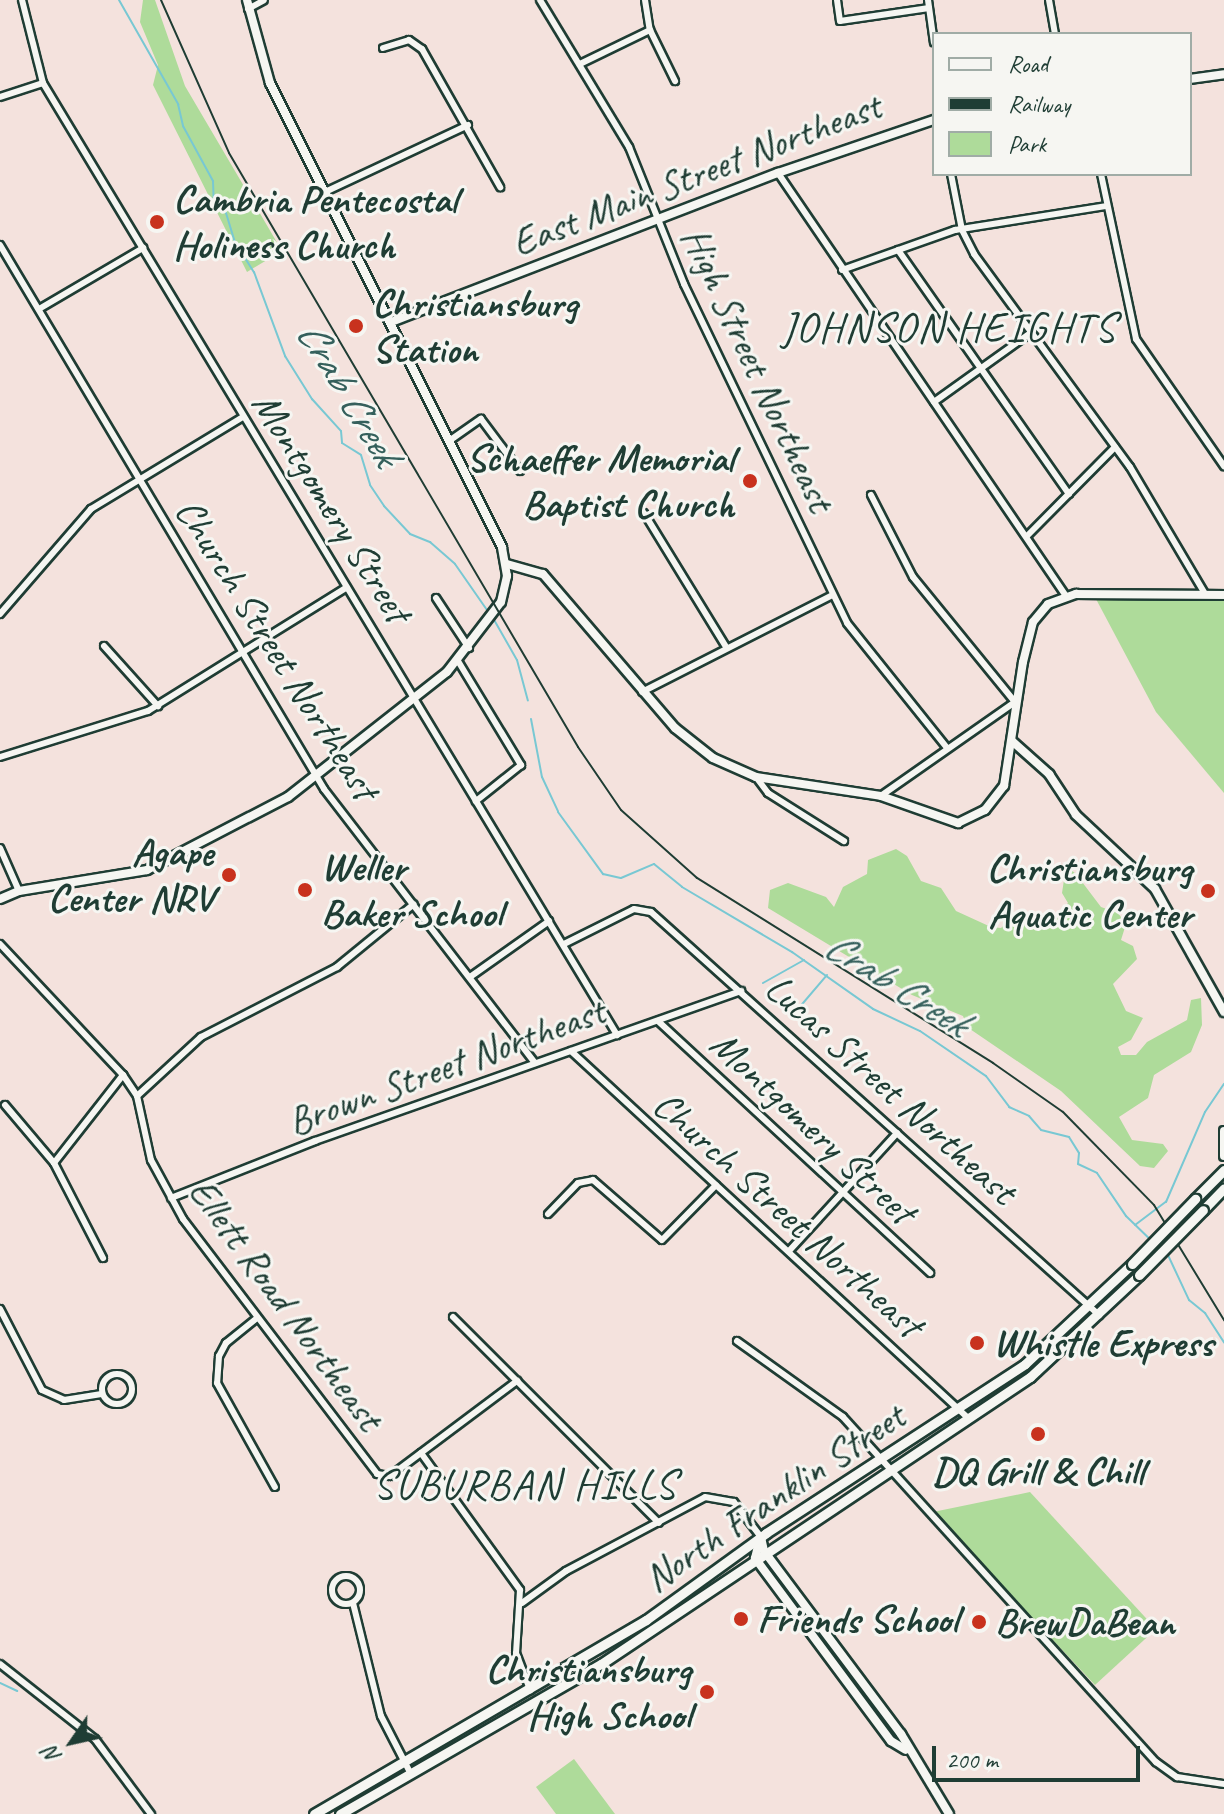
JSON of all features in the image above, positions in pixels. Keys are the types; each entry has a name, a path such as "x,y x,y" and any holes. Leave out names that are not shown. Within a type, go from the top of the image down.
{"main road":[{"name":"North Franklin Street","path":"314,1814 531,1690 646,1620 761,1537 1043,1351 1224,1170"},
{"name":"North Franklin Street","path":"340,1814 601,1664 764,1551 1048,1363 1224,1188"}],"street":[{"name":"Montgomery Street","path":"22,0 43,83 617,1035"},
{"path":"0,899 19,891 157,866 317,778 458,661 492,618 507,564 391,322 270,83 247,4 264,0"},
{"name":"High Street Northeast","path":"540,0 629,147 658,220 832,595 865,648 947,748"},
{"path":"645,0 650,30 675,81"},
{"path":"837,0 840,21 928,4 932,32"},
{"path":"1049,0 1055,32"},
{"path":"580,64 650,30"},
{"path":"383,48 409,40 422,49 468,125 500,187"},
{"path":"1192,79 1224,74"},
{"path":"0,97 43,83"},
{"name":"East Main Street Northeast","path":"391,322 778,173 932,121"},
{"path":"325,192 468,125"},
{"path":"778,173 1066,596"},
{"path":"951,176 962,230 1029,334 1115,447 1205,594"},
{"path":"1101,176 1136,339 1224,466"},
{"path":"842,270 962,230 1107,206"},
{"name":"Church Street Northeast","path":"0,245 246,653 317,778 535,1063"},
{"path":"39,309 143,248"},
{"path":"898,250 1069,494"},
{"path":"934,402 1029,334"},
{"path":"0,614 91,509 243,417"},
{"path":"449,441 481,419 520,471"},
{"path":"1027,536 1115,447"},
{"path":"871,495 913,577 1015,702"},
{"path":"644,513 726,647"},
{"path":"507,564 543,574 642,692 693,747 756,777 881,796 943,821 972,819 1004,786 1015,702 1033,622 1048,604 1066,596 1224,595"},
{"path":"0,757 158,706 347,587"},
{"path":"642,692 832,595"},
{"path":"436,598 469,648"},
{"path":"104,646 158,706"},
{"path":"458,661 521,765 476,801"},
{"path":"881,796 1015,702"},
{"path":"1012,741 1049,774 1076,815 1155,889 1224,1012"},
{"path":"756,777 768,793 844,841"},
{"path":"0,848 19,891"},
{"path":"137,1096 201,1037 337,967 414,904"},
{"name":"Lucas Street Northeast","path":"564,944 643,909 741,991 1099,1315"},
{"path":"470,977 549,921"},
{"name":"Ellett Road Northeast","path":"0,944 123,1075 137,1096 151,1160 171,1198 257,1318 377,1474 390,1476 421,1453 520,1590 522,1603"},
{"name":"Brown Street Northeast","path":"171,1198 535,1063 741,991"},
{"name":"Montgomery Street","path":"658,1021 930,1273"},
{"name":"Church Street Northeast","path":"571,1051 961,1407 968,1418"},
{"path":"54,1163 123,1075"},
{"path":"5,1105 54,1163 103,1258"},
{"path":"1224,1131 1224,1156"},
{"path":"789,1251 897,1133"},
{"path":"548,1214 578,1183 593,1180 662,1240 716,1185"},
{"path":"0,1309 42,1390 64,1400 102,1394 121,1404 130,1397 131,1382 112,1374 103,1381 102,1394"},
{"path":"453,1317 659,1523"},
{"path":"257,1318 226,1343 219,1356 217,1383 275,1487"},
{"path":"737,1341 843,1417 1156,1762 1177,1777 1224,1784"},
{"path":"421,1453 517,1381"},
{"path":"531,1690 516,1653 522,1603 566,1571 705,1497 724,1497 744,1510 761,1537 764,1551 901,1734 907,1750 949,1814"},
{"path":"761,1537 755,1558 891,1741 907,1750"},
{"path":"353,1603 333,1596 332,1585 341,1576 350,1575 359,1584 353,1603 381,1716 411,1774"},
{"path":"0,1664 95,1739 151,1814"}],"green space":[{"path":"143,0 155,0 185,86 282,251 247,272 153,85 158,65 140,22"},
{"path":"1096,599 1224,600 1224,793 1156,712"},
{"path":"896,849 907,856 921,881 941,888 956,911 991,927 1001,928 1017,914 1044,925 1051,921 1068,903 1062,893 1065,873 1070,869 1076,874 1101,907 1118,913 1126,924 1121,940 1133,946 1137,959 1113,984 1126,1011 1143,1018 1131,1040 1118,1047 1121,1055 1136,1055 1147,1042 1187,1020 1191,1000 1201,998 1202,1025 1191,1052 1154,1075 1148,1098 1119,1117 1132,1140 1163,1144 1168,1151 1154,1168 1140,1166 1061,1091 967,1027 963,1016 912,995 768,908 770,890 788,883 826,897 834,907 843,887 867,874 868,860"},
{"path":"1030,1492 1156,1629 1095,1685 933,1512"},
{"path":"574,1759 615,1814 556,1814 536,1787"}],"waterway":[{"name":"Crab Creek","path":"119,0 178,104 183,126 213,181 214,204 226,213 235,242 254,272 285,356 312,399 341,431 342,443 361,455 370,485 384,506 410,534 430,542 455,564 489,613"},
{"name":"Crab Creek","path":"493,618 517,660 528,701"},
{"name":"Crab Creek","path":"531,719 542,777 558,812 603,874 621,878 654,864 682,887 792,952 873,1009 920,1031 986,1076 1009,1107 1029,1116 1041,1130 1069,1137 1079,1153 1078,1164 1097,1173 1126,1216 1150,1239"},
{"path":"763,983 804,960"},
{"path":"792,1016 827,975"},
{"path":"1135,1225 1166,1202 1205,1112 1224,1084"},
{"name":"Crab Creek","path":"1167,1253 1189,1300 1205,1313 1224,1342"},
{"path":"0,1683 17,1691"}],"railway":[{"path":"161,0 229,153 578,747 621,810 697,878 993,1063 1063,1112 1154,1205 1224,1320"}],"place":[{"name":"Cambria Pentecostal Holiness Church","path":"157,222"},
{"name":"Christiansburg Station","path":"356,326"},
{"name":"Schaeffer Memorial Baptist Church","path":"750,481"},
{"name":"Agape Center NRV","path":"229,875"},
{"name":"Weller Baker School","path":"305,890"},
{"name":"Christiansburg Aquatic Center","path":"1208,891"},
{"name":"Whistle Express","path":"977,1343"},
{"name":"DQ Grill & Chill","path":"1038,1434"},
{"name":"Friends School","path":"741,1619"},
{"name":"BrewDaBean","path":"979,1622"},
{"name":"Christiansburg High School","path":"707,1692"}],"district":[{"name":"JOHNSON HEIGHTS","path":"949,328"},
{"name":"SUBURBAN HILLS","path":"525,1485"}]}
